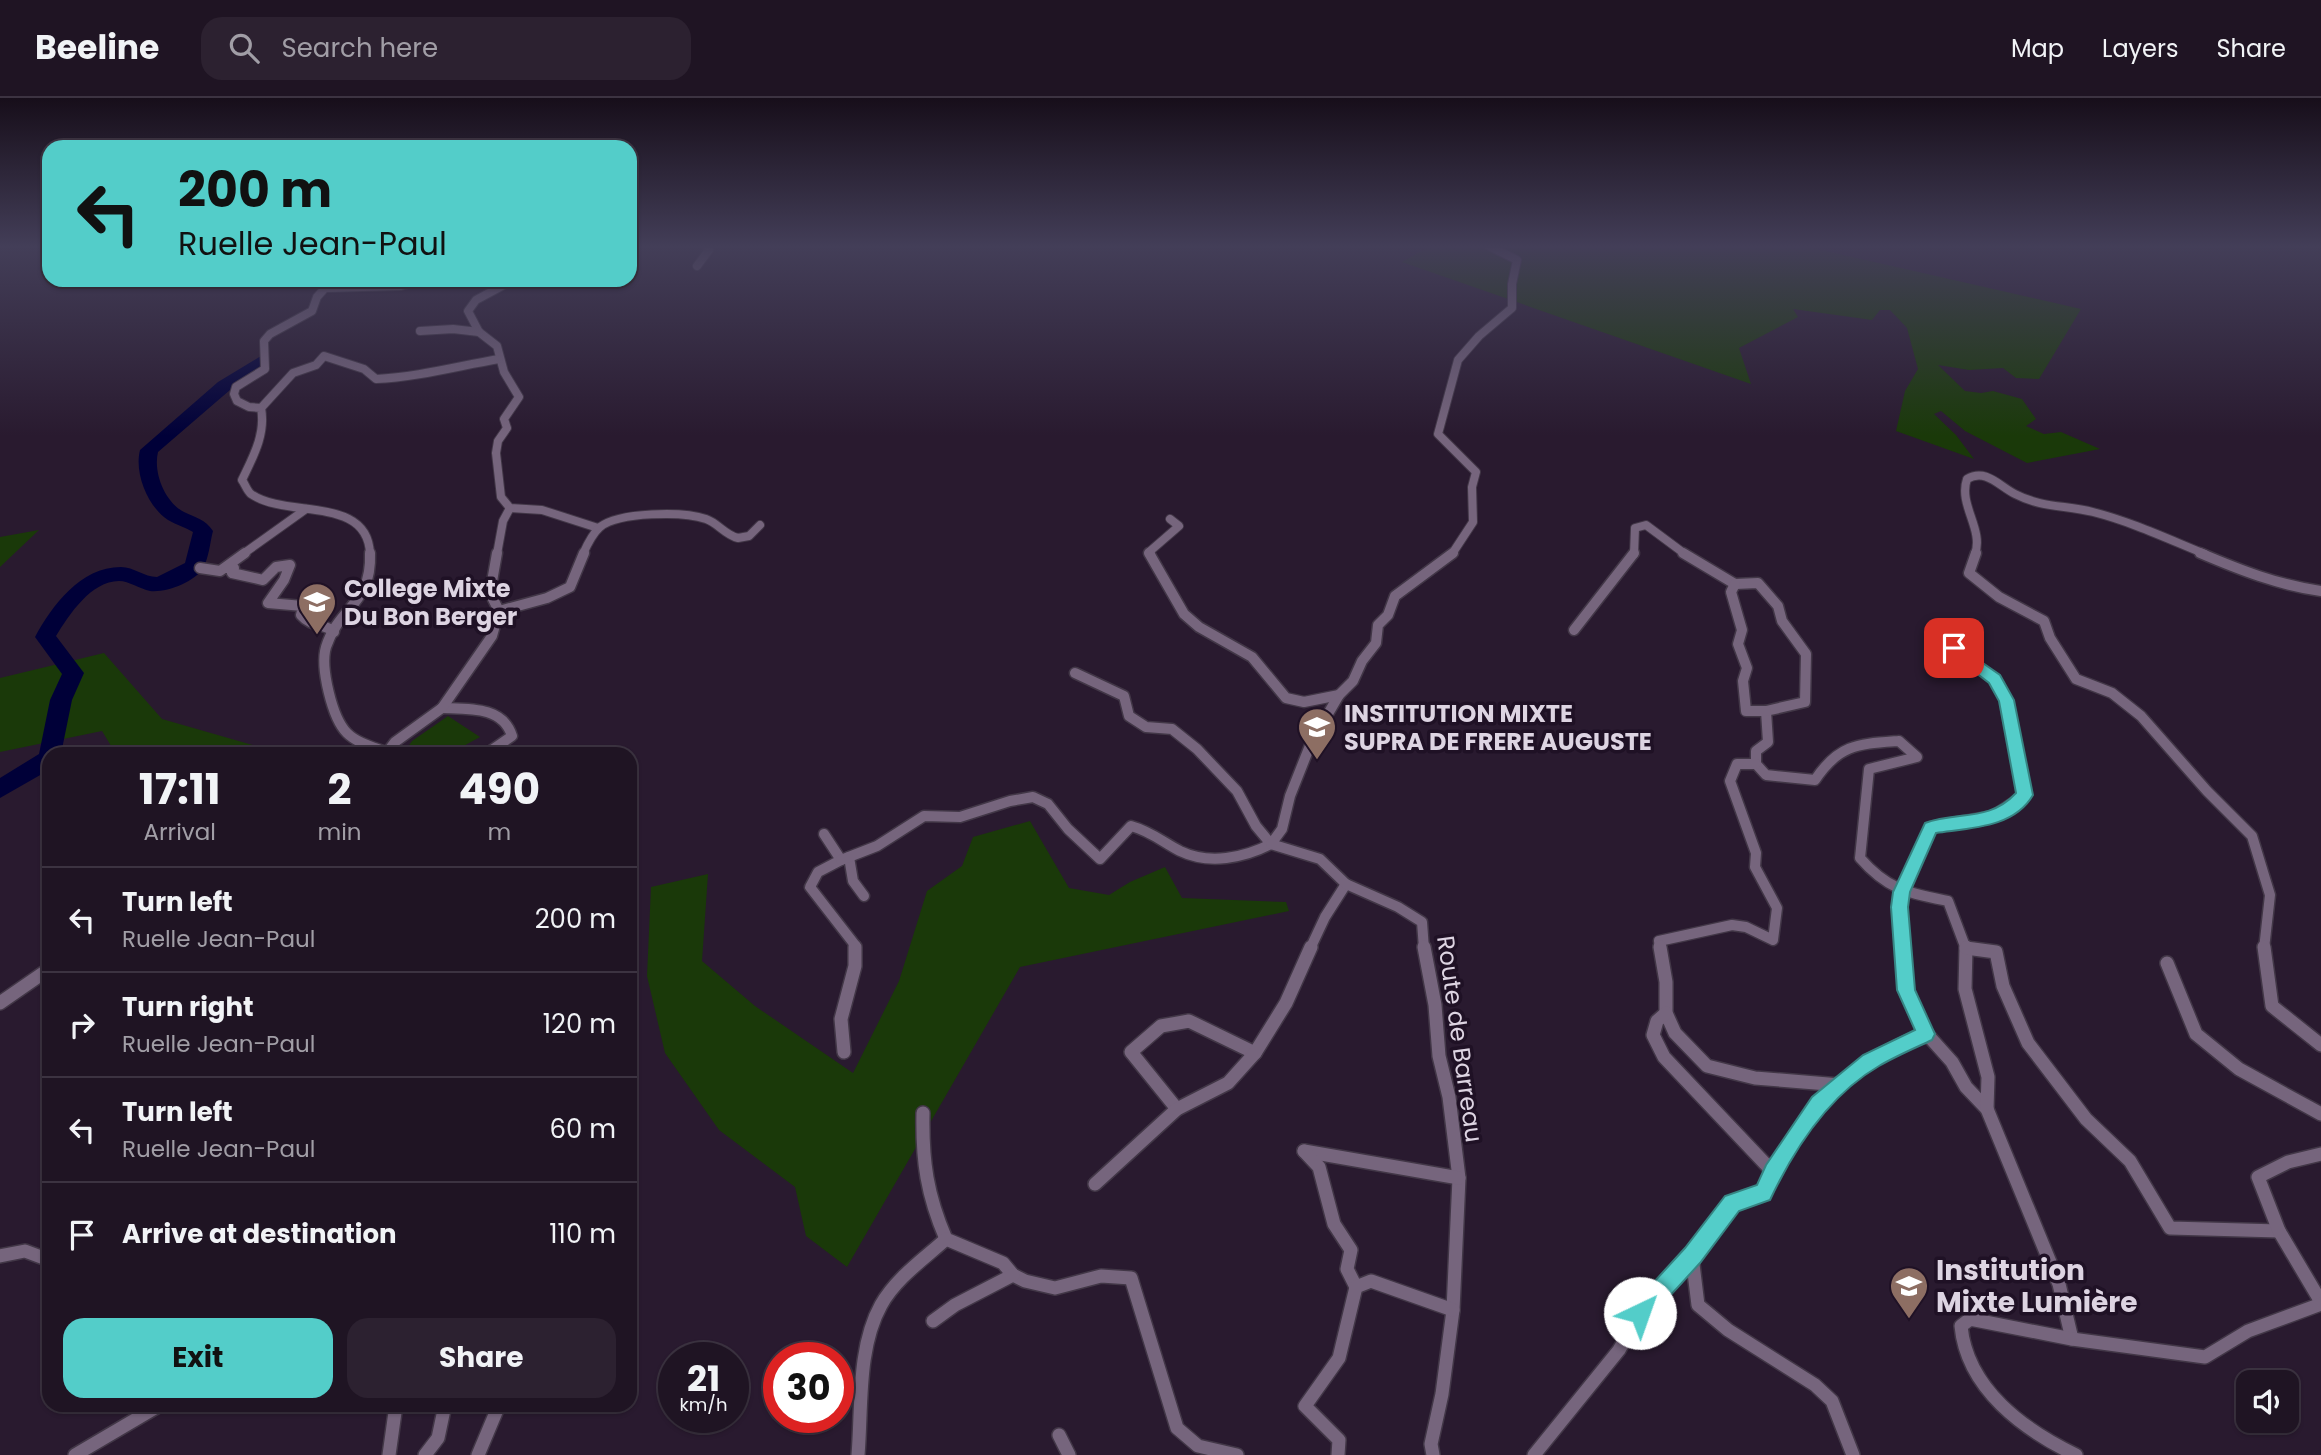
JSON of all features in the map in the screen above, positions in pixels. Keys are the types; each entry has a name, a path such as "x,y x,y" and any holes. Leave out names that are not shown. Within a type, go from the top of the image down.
{"street":[{"path":"261,408 249,407 237,401 234,394 236,387 265,369 264,341 270,334 313,309"},
{"path":"469,309 479,332 497,346 499,359 519,397 504,419 507,428 501,434 495,455 502,482 501,497 510,508 542,510 598,528"},
{"path":"844,1052 841,1019 855,966 855,944 810,887 818,872 877,846 924,817 960,817 1010,801 1033,797 1048,804 1068,829 1100,859 1131,826 1143,828 1191,855 1233,857 1259,852 1271,844 1282,829 1290,796 1311,743 1339,695 1353,681 1362,661 1376,643 1378,625 1388,615 1395,596 1450,557 1473,522 1472,487 1476,472 1472,463 1443,444 1438,434 1458,360 1479,336 1510,309"},
{"path":"420,331 453,329 479,332"},
{"path":"261,408 293,373 316,365 324,356 364,369 376,379 414,377 427,371 499,359"},
{"path":"261,408 264,417 259,438 242,480 250,493 269,501 358,522 370,544 372,569 367,591 334,632 326,648 324,662 336,719 348,734 374,747"},
{"path":"2321,591 2291,587 2250,574 2127,521 2085,510 2048,508 2014,494 1990,478 1974,475 1967,479 1963,491 1979,543 1969,572 1999,597 2044,621 2050,638 2076,679 2112,693 2141,716 2207,791 2252,836 2270,895 2264,950 2272,1006 2321,1045"},
{"path":"391,747 442,708 492,636 499,611 490,593 503,520 510,508"},
{"path":"200,568 220,571 226,568 306,509"},
{"path":"499,611 548,598 570,587 598,528 614,520 631,517 695,516 709,519 734,538 753,534 760,525"},
{"path":"1170,519 1179,526 1149,552 1184,614 1252,657 1283,697 1294,702 1318,701 1339,695"},
{"path":"1574,630 1634,554 1635,528 1646,526 1668,544 1735,584 1758,583 1778,606 1782,621 1806,654 1805,702 1766,711 1746,711 1743,681 1747,668 1738,644 1742,630 1731,592 1735,584"},
{"path":"226,568 234,568 232,573 263,580 276,567 290,565 277,593 268,603 303,606 302,615 308,623 330,628 334,632"},
{"path":"1954,648 1994,679 2007,700 2025,795 2011,810 1987,819 1930,827 1902,892 1900,907 1906,990 1926,1034 1952,1062 1966,1087 1987,1109 2055,1273 2072,1339"},
{"path":"1075,673 1125,696 1129,716 1146,727 1172,729 1197,749 1237,791 1256,826 1271,844"},
{"path":"442,708 491,711 511,729 512,736 496,747"},
{"path":"1766,711 1768,742 1756,751 1756,764 1766,775 1815,780 1826,761 1850,745 1899,741 1917,757 1869,769 1860,858 1880,882 1902,892 1948,901 1966,948 1965,989 1988,1077 1987,1109"},
{"path":"1756,764 1737,764 1730,782 1756,853 1755,867 1777,908 1773,940 1743,926 1713,928 1678,939 1659,941 1666,982 1666,1013 1675,1033 1707,1066 1755,1079 1840,1085"},
{"path":"824,834 845,859 853,881 864,897"},
{"name":"Route de Barreau","path":"1271,844 1320,859 1346,884 1398,907 1422,922 1425,962 1435,1005 1439,1056 1449,1097 1459,1178 1452,1310 1443,1394 1431,1444 1433,1455"},
{"path":"1095,1184 1177,1109 1228,1083 1255,1053 1286,1003 1325,917 1346,884"},
{"path":"1966,948 1996,952 2003,986 2028,1043 2086,1119 2130,1161 2170,1228 2279,1231"},
{"path":"2167,963 2196,1034 2239,1069 2321,1114"},
{"path":"0,1003 42,974"},
{"path":"1666,1013 1657,1021 1653,1035 1664,1058 1773,1172"},
{"path":"1177,1109 1132,1052 1161,1026 1189,1021 1255,1053"},
{"path":"1534,1455 1619,1350 1640,1313 1692,1256 1732,1203 1763,1193 1773,1172 1819,1103 1870,1061 1926,1034"},
{"path":"923,1113 922,1154 926,1177 931,1203 946,1239 1003,1263 1013,1275 1025,1281 1055,1288 1101,1276 1130,1278 1177,1428 1198,1446 1237,1455"},
{"path":"1338,1455 1339,1440 1305,1406 1339,1358 1356,1287 1346,1269 1351,1250 1334,1224 1319,1167 1304,1151 1459,1178"},
{"path":"2076,1455 2032,1432 1998,1399 1970,1364 1960,1339 1961,1326 1970,1319 2072,1339 2205,1357 2248,1331 2321,1303 2279,1231 2258,1177 2288,1161 2321,1154"},
{"path":"858,1455 870,1341 876,1318 889,1294 946,1239"},
{"path":"0,1256 19,1250 42,1256"},
{"path":"1692,1256 1698,1305 1728,1331 1815,1385 1832,1401 1853,1455"},
{"path":"933,1321 955,1305 1013,1275"},
{"path":"1356,1287 1371,1281 1452,1310"},
{"path":"75,1455 148,1412"},
{"path":"389,1455 395,1412"},
{"path":"425,1455 438,1438 444,1412"},
{"path":"478,1455 496,1412"},
{"path":"1059,1434 1069,1455"}],"green space":[{"path":"1537,309 1793,309 1798,317 1739,348 1751,384"},
{"path":"1795,309 2081,309 2039,379 2016,378 2003,368 1969,370 1938,365 1965,391 1993,391 2022,399 2036,419 2026,426 2044,434 2061,432 2100,449 2027,463 1965,431 1941,411 1934,414 1956,435 1974,459 1896,431 1905,391 1918,369 1907,328 1890,310 1880,310 1872,320"},
{"path":"39,530 0,567 0,537"},
{"path":"104,653 162,719 256,746 112,747 102,731 0,752 0,678"},
{"path":"448,716 480,737 462,747 408,747 412,741"},
{"path":"1030,821 1069,888 1109,895 1130,882 1165,867 1182,898 1286,902 1289,911 1020,967 847,1267 806,1236 795,1187 719,1130 665,1053 647,976 651,887 708,874 702,961 755,1006 853,1073 899,981 927,891 962,866 973,837"}],"waterway":[{"path":"51,747 61,700 73,673 45,637 74,597 94,582 121,574 151,584 164,583 194,566 203,531 174,515 162,503 149,475 149,450 224,386 261,361"},
{"path":"0,789 42,763"}],"place":[{"name":"College Mixte Du Bon Berger","path":"317,636"},
{"name":"INSTITUTION MIXTE SUPRA DE FRERE AUGUSTE","path":"1317,761"},
{"name":"Institution Mixte Lumière","path":"1909,1320"}],"route":[{"path":"1640,1313 1692,1256 1732,1203 1763,1193 1773,1172 1819,1103 1870,1061 1926,1034 1906,990 1900,907 1902,892 1930,827 1987,819 2011,810 2025,795 2007,700 1994,679 1954,648"}]}
